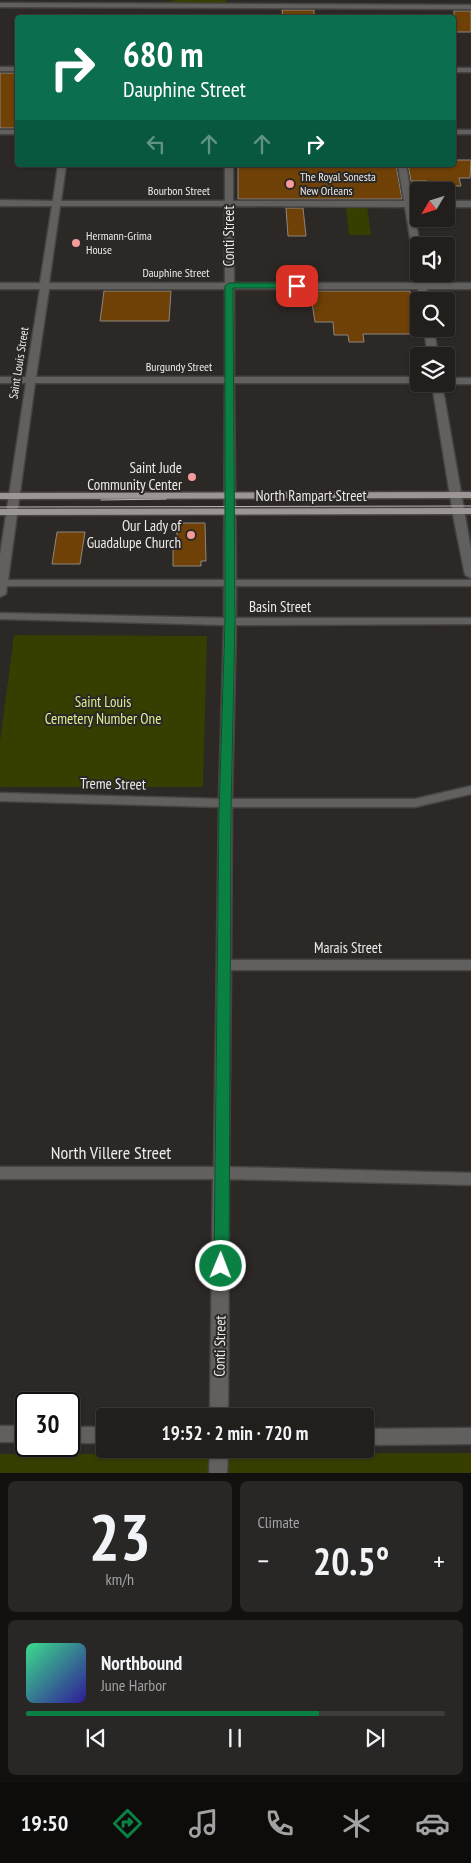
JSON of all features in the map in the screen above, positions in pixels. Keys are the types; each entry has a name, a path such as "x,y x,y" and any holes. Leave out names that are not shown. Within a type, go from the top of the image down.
{"main road":[{"name":"North Rampart Street","path":"0,496 471,495"},
{"name":"North Rampart Street","path":"5,512 230,510 471,511"}],"street":[{"path":"82,6 136,0"},
{"path":"0,5 230,6 376,4 471,7"},
{"path":"81,15 82,6"},
{"path":"0,69 15,69"},
{"path":"456,70 471,70"},
{"path":"0,132 15,132"},
{"path":"456,132 471,132"},
{"name":"Saint Louis Street","path":"1,589 5,512 13,496 62,167"},
{"name":"Conti Street","path":"219,1408 225,803 230,622 229,167"},
{"path":"402,167 414,237"},
{"name":"Bourbon Street","path":"0,203 408,204"},
{"path":"455,204 471,204"},
{"path":"421,282 423,292"},
{"name":"Dauphine Street","path":"0,286 471,286"},
{"name":"Burgundy Street","path":"0,380 410,380"},
{"path":"455,381 471,381"},
{"path":"439,392 455,495 471,574"},
{"name":"Basin Street","path":"1,589 230,583 471,583"},
{"path":"1,589 11,612 22,616"},
{"name":"Basin Street","path":"0,616 230,622 471,621"},
{"name":"Treme Street","path":"0,797 225,803 415,803 471,790"},
{"name":"Marais Street","path":"224,965 471,965"},
{"name":"North Villere Street","path":"0,1173 222,1173 471,1179"},
{"path":"0,1434 15,1434"},
{"path":"80,1434 96,1435"},
{"path":"374,1437 471,1436"},
{"path":"218,1473 219,1458"}],"green space":[{"path":"177,0 226,0 226,4 155,4"},
{"path":"346,207 367,207 371,235 349,235"},
{"name":"Saint Louis Cemetery Number One","path":"14,635 207,636 203,787 0,787 0,742"},
{"path":"374,1453 471,1453 471,1473 0,1473 0,1454 15,1454 15,1457 80,1457 80,1454 96,1454 96,1458 374,1458"}],"building":[{"path":"282,10 314,10 314,15 283,15"},
{"path":"454,11 471,11 471,32 456,32 456,15 454,15"},
{"path":"0,73 15,73 15,128 0,128"},
{"path":"456,160 471,160 470,178 459,178 461,186 455,186 455,182 411,181 408,167 456,167"},
{"name":"The Royal Sonesta New Orleans","path":"238,167 396,167 402,199 238,199"},
{"path":"286,208 303,208 306,236 288,236"},
{"path":"104,291 171,291 169,321 100,321"},
{"path":"300,291 410,291 410,334 363,334 364,342 349,342 348,335 334,335 333,322 315,322 312,303 301,303"},
{"name":"Our Lady of Guadalupe Church","path":"177,523 205,523 206,561 201,561 201,566 173,566 173,547 177,547"},
{"path":"57,532 85,532 80,564 52,564"}],"tram line":[{"path":"101,500 166,499"},
{"path":"0,507 471,506"}],"place":[{"name":"The Royal Sonesta New Orleans","path":"290,184"},
{"name":"Hermann-Grima House","path":"76,243"},
{"name":"Saint Jude Community Center","path":"192,477"},
{"name":"Our Lady of Guadalupe Church","path":"191,535"}],"route":[{"path":"221,1266 225,812 230,622 229,286 297,286"}]}
